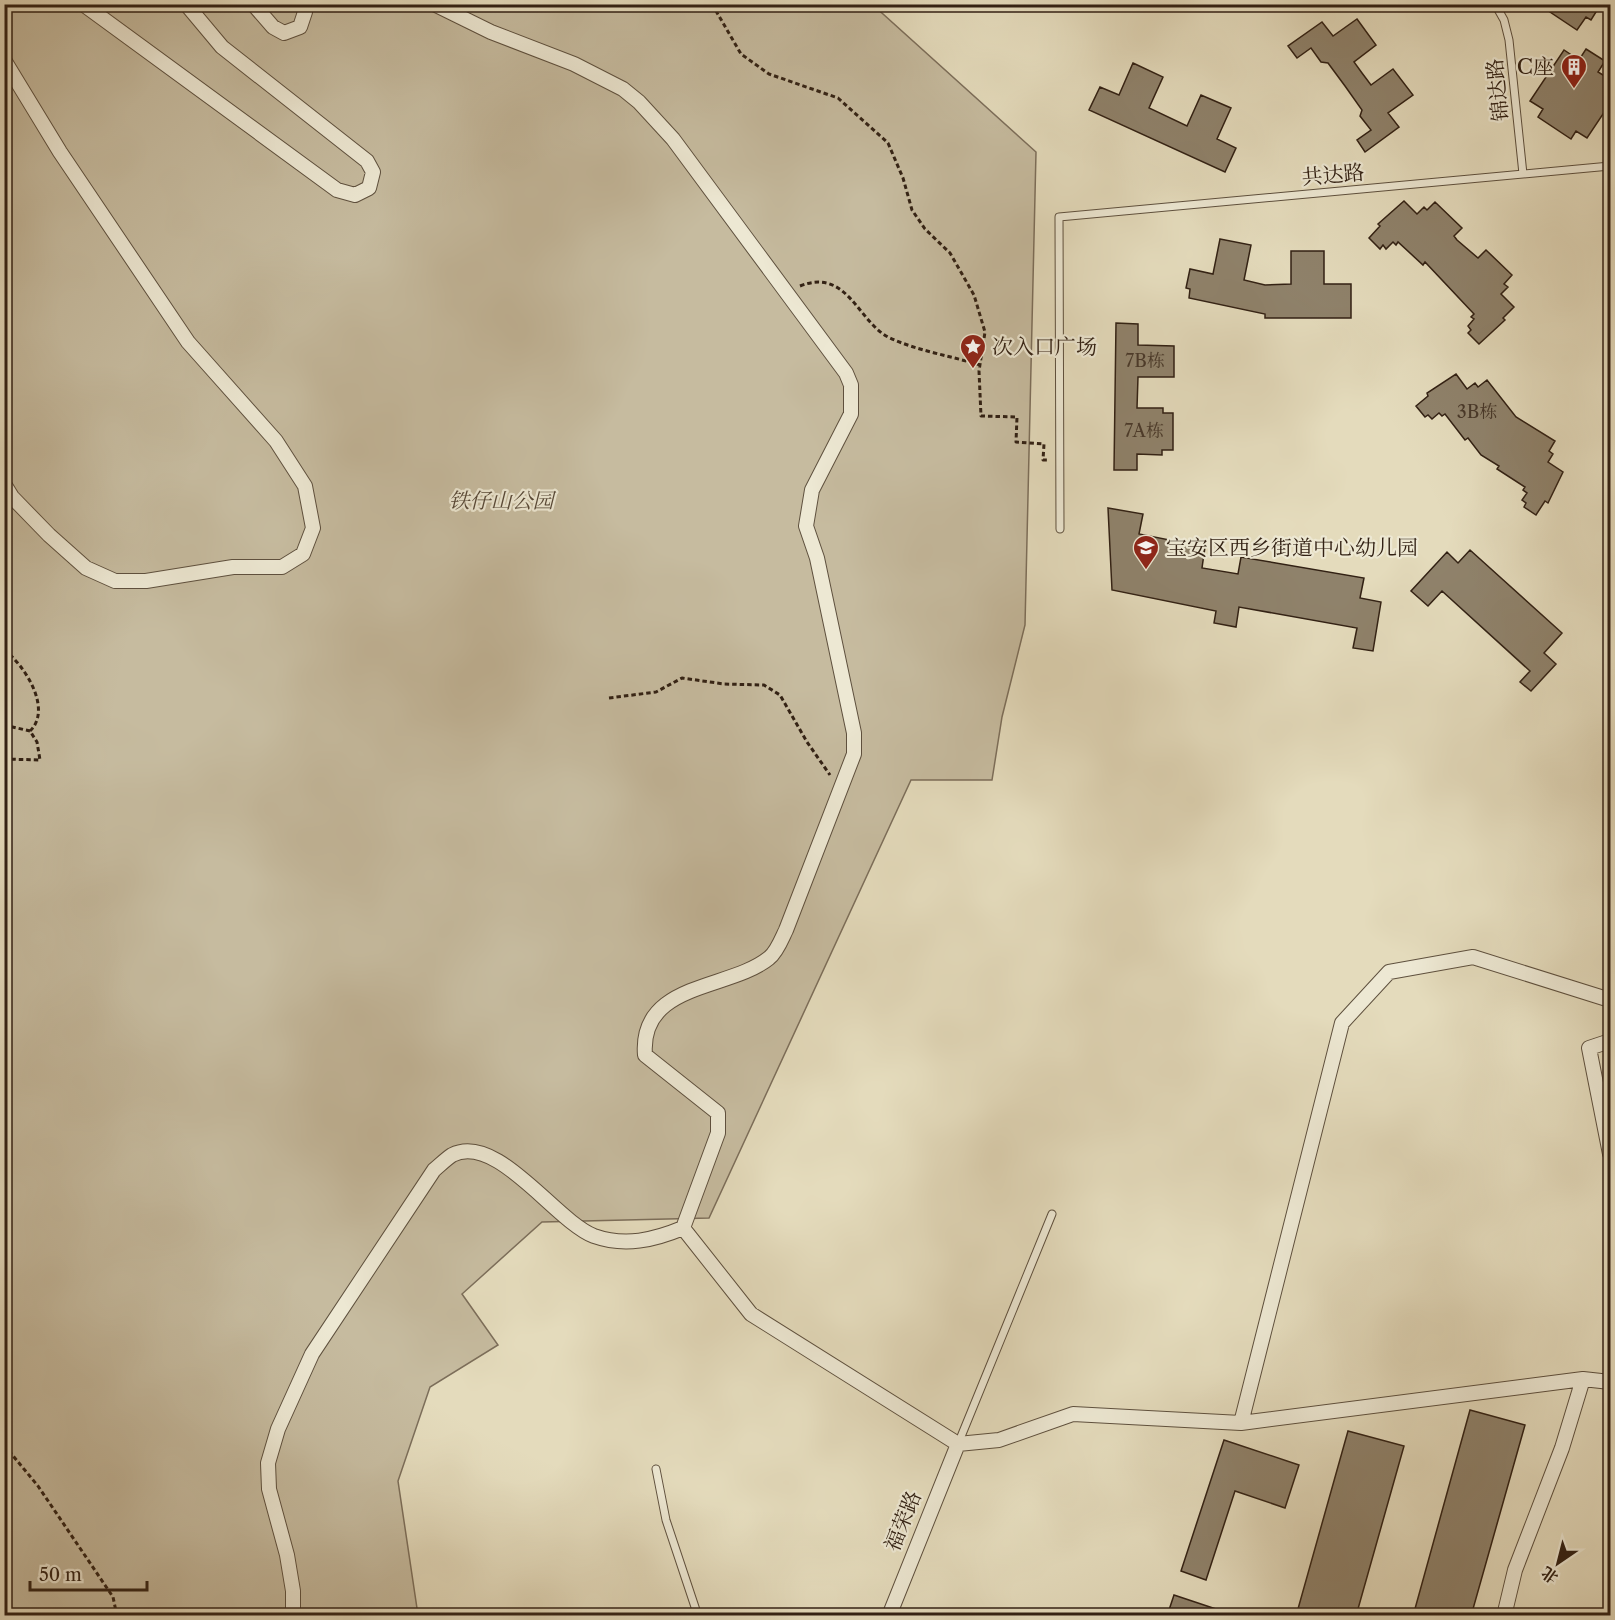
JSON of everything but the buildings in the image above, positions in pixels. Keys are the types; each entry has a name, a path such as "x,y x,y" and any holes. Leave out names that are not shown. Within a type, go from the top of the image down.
{"street":[{"path":"83,4 337,190 355,195 369,188 373,172 367,161 222,47 186,4"},
{"path":"253,4 273,27 284,33 300,27 305,12 301,4"},
{"path":"293,1616 293,1592 287,1555 269,1489 268,1464 278,1429 312,1354 434,1170 453,1155 474,1152 498,1160 563,1215 593,1235 626,1242 656,1239 683,1228 718,1133 718,1113 645,1055 644,1037 660,1010 690,989 741,974 771,957 786,930 854,754 854,733 817,558 806,526 812,490 851,414 852,392 846,373 673,139 639,102 623,89 574,64 453,10 434,4"},
{"path":"4,60 60,152 188,342 276,441 305,486 313,528 303,554 282,567 233,567 146,581 115,581 86,568 12,497 4,484"},
{"path":"1241,1423 1342,1023 1389,972 1473,957 1611,1000"},
{"path":"1611,1041 1589,1048 1611,1154"},
{"path":"683,1228 751,1314 958,1444 999,1440 1073,1414 1241,1423 1583,1379 1611,1382"},
{"path":"1504,1616 1515,1570 1562,1448 1583,1379"},
{"name":"福荣路","path":"889,1616 958,1444"}],"lane":[{"name":"锦达路","path":"1495,4 1504,20 1509,40 1523,174"},
{"name":"共达路","path":"1060,461 1059,217 1611,166"},
{"path":"1060,461 1060,530"},
{"path":"958,1444 1052,1214"},
{"path":"656,1469 666,1520 698,1616"}],"path":[{"path":"712,4 741,54 769,74 838,98 888,143 903,178 912,210 925,229 950,253 974,295 986,332 980,365 981,416 1017,417 1016,442 1044,444 1043,460 1060,461"},
{"path":"785,292 805,284 836,287 849,295 888,337 980,365"},
{"path":"4,650 32,682 37,715 30,731"},
{"path":"609,698 656,692 682,678 724,684 764,685 780,696 813,751 842,787"},
{"path":"4,725 30,731 37,742 40,760 4,759"},
{"path":"4,803 5,788"},
{"path":"4,1445 38,1486 113,1597 117,1616"}],"green space":[{"name":"铁仔山公园","path":"5,5 873,5 1036,152 1025,625 1002,717 992,780 911,780 709,1218 542,1222 462,1294 498,1345 430,1387 398,1481 418,1615 5,1616"}],"place":[{"name":"C座","path":"1574,90"},
{"name":"次入口广场","path":"973,370"},
{"name":"宝安区西乡街道中心幼儿园","path":"1146,571"}]}
